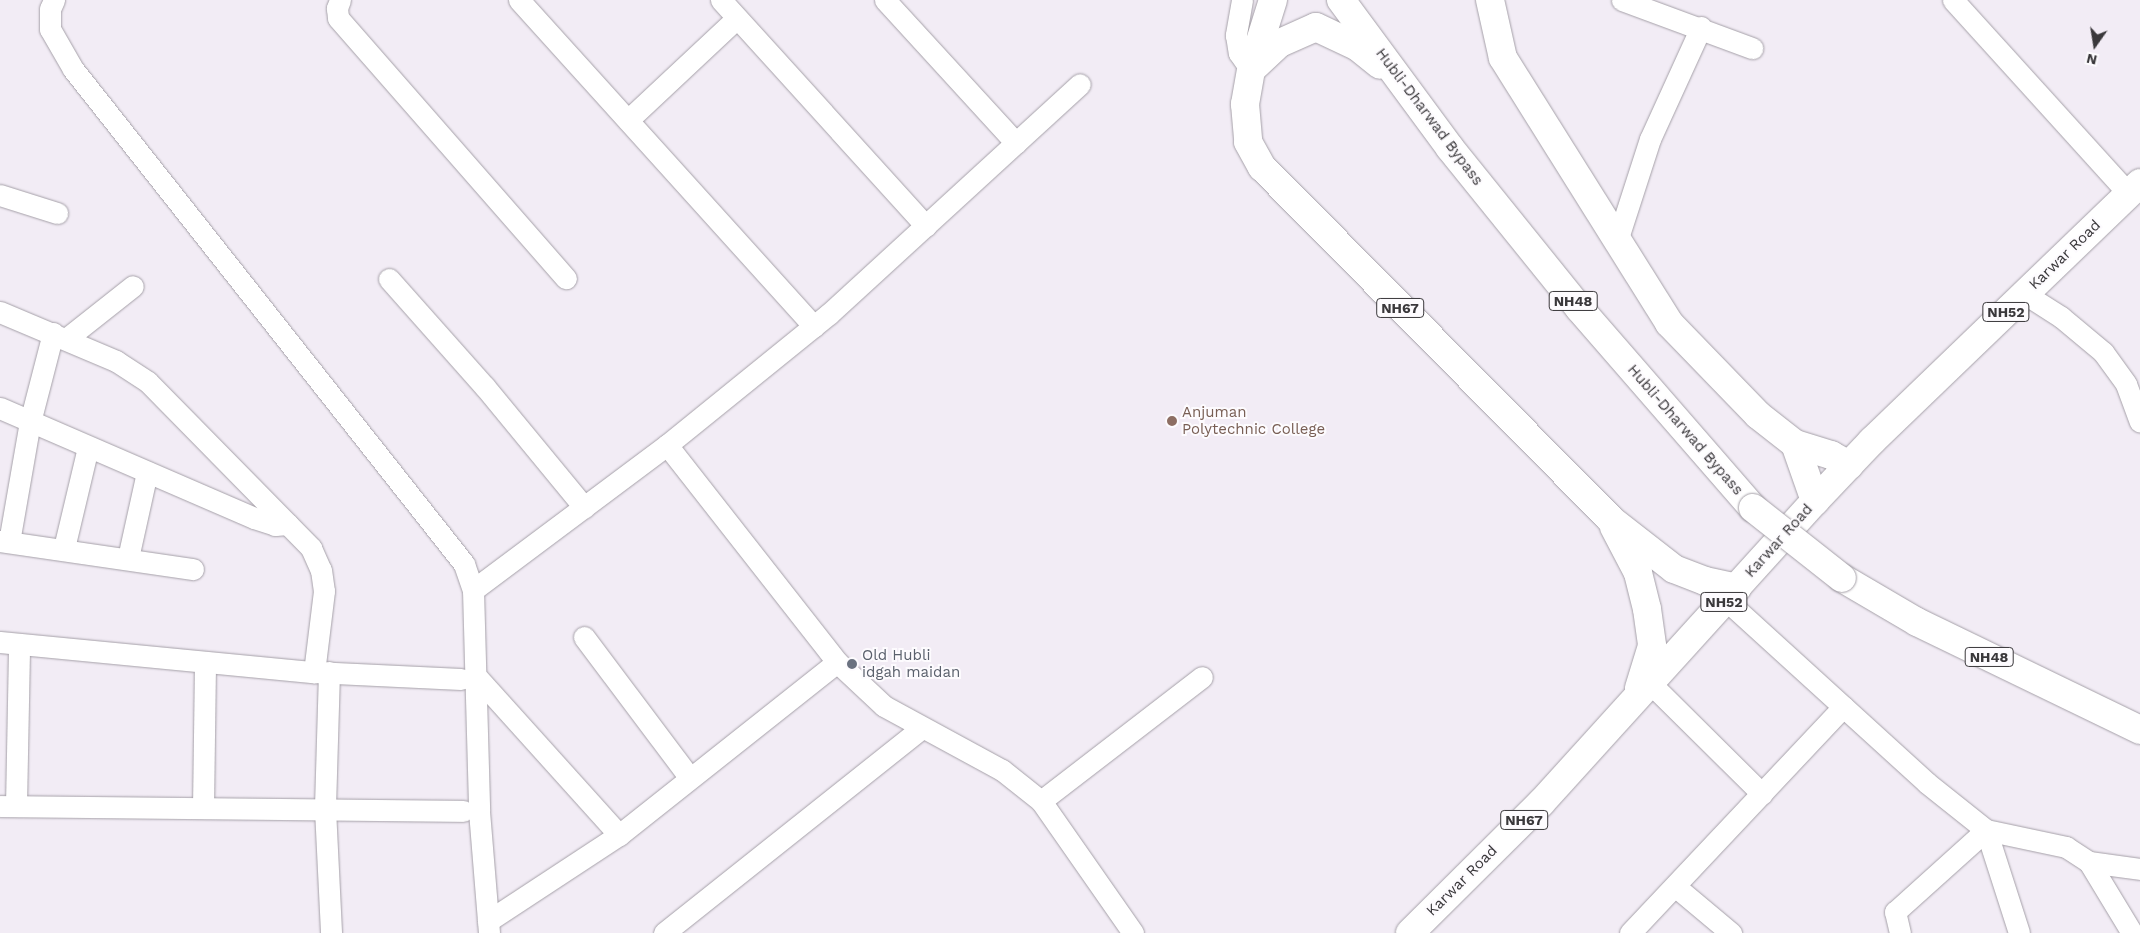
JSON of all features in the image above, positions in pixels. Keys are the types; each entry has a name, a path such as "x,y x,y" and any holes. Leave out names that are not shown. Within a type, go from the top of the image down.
{"main road":[{"path":"1251,70 1273,0"},
{"name":"Hubli-Dharwad Bypass","path":"1341,0 1450,148 1594,327 1753,508 1842,578 1917,622 2140,730"},
{"path":"1357,0 1404,85"},
{"path":"1490,0 1503,58 1618,238 1669,323 1758,416 1795,444 1831,455 1849,465"},
{"path":"1251,70 1280,43 1316,27 1358,47 1404,85"},
{"name":"NH67","path":"1251,70 1245,104 1248,142 1262,167 1610,519 1638,573 1647,609 1652,646 1643,681 1631,702"},
{"name":"Karwar Road","path":"1421,930 1541,803 1649,682 1849,465 2135,188"},
{"path":"1795,444 1815,501"},
{"path":"1610,519 1674,569 1731,594"}],"street":[{"path":"54,0 50,9 50,29 73,69 464,564 473,590 469,678 489,927"},
{"path":"340,0 336,8 338,18 566,278"},
{"path":"519,0 814,326"},
{"path":"721,0 926,226"},
{"path":"885,0 1016,143"},
{"path":"1242,0 1236,35 1239,53 1251,70"},
{"path":"1622,0 1701,27 1752,48"},
{"path":"1953,0 2135,188"},
{"path":"628,120 737,18"},
{"path":"1618,238 1650,139 1701,27"},
{"path":"473,590 667,445 814,326 1080,84"},
{"path":"0,196 57,213"},
{"path":"389,279 485,387 584,508"},
{"path":"133,286 59,336 30,422 4,541 64,548 193,569"},
{"path":"2025,294 2060,317 2103,352 2126,384 2140,422"},
{"path":"0,312 116,361 148,382 311,548 321,570 324,591 322,672 325,809 331,933"},
{"path":"0,408 254,518 275,526 288,524"},
{"path":"667,445 837,662 884,706 1002,770 1041,801 1133,933"},
{"path":"64,548 88,447"},
{"path":"128,558 147,472"},
{"path":"1731,594 1843,707 1926,783 1986,830 2066,847 2089,862 2132,933"},
{"path":"584,637 690,778"},
{"path":"463,811 8,806 9,644 322,672 469,678 619,835"},
{"path":"203,808 205,662"},
{"path":"489,927 619,835 837,662"},
{"path":"1041,801 1202,677"},
{"path":"1649,682 1762,794"},
{"path":"1630,933 1676,887 1843,707"},
{"path":"664,933 941,738"},
{"path":"1900,933 1895,912 1986,830"},
{"path":"1986,830 2019,933"},
{"path":"2089,862 2140,868"},
{"path":"1676,887 1732,933"}],"place":[{"name":"Anjuman Polytechnic College","path":"1172,421"},
{"name":"Old Hubli idgah maidan","path":"852,664"}]}
